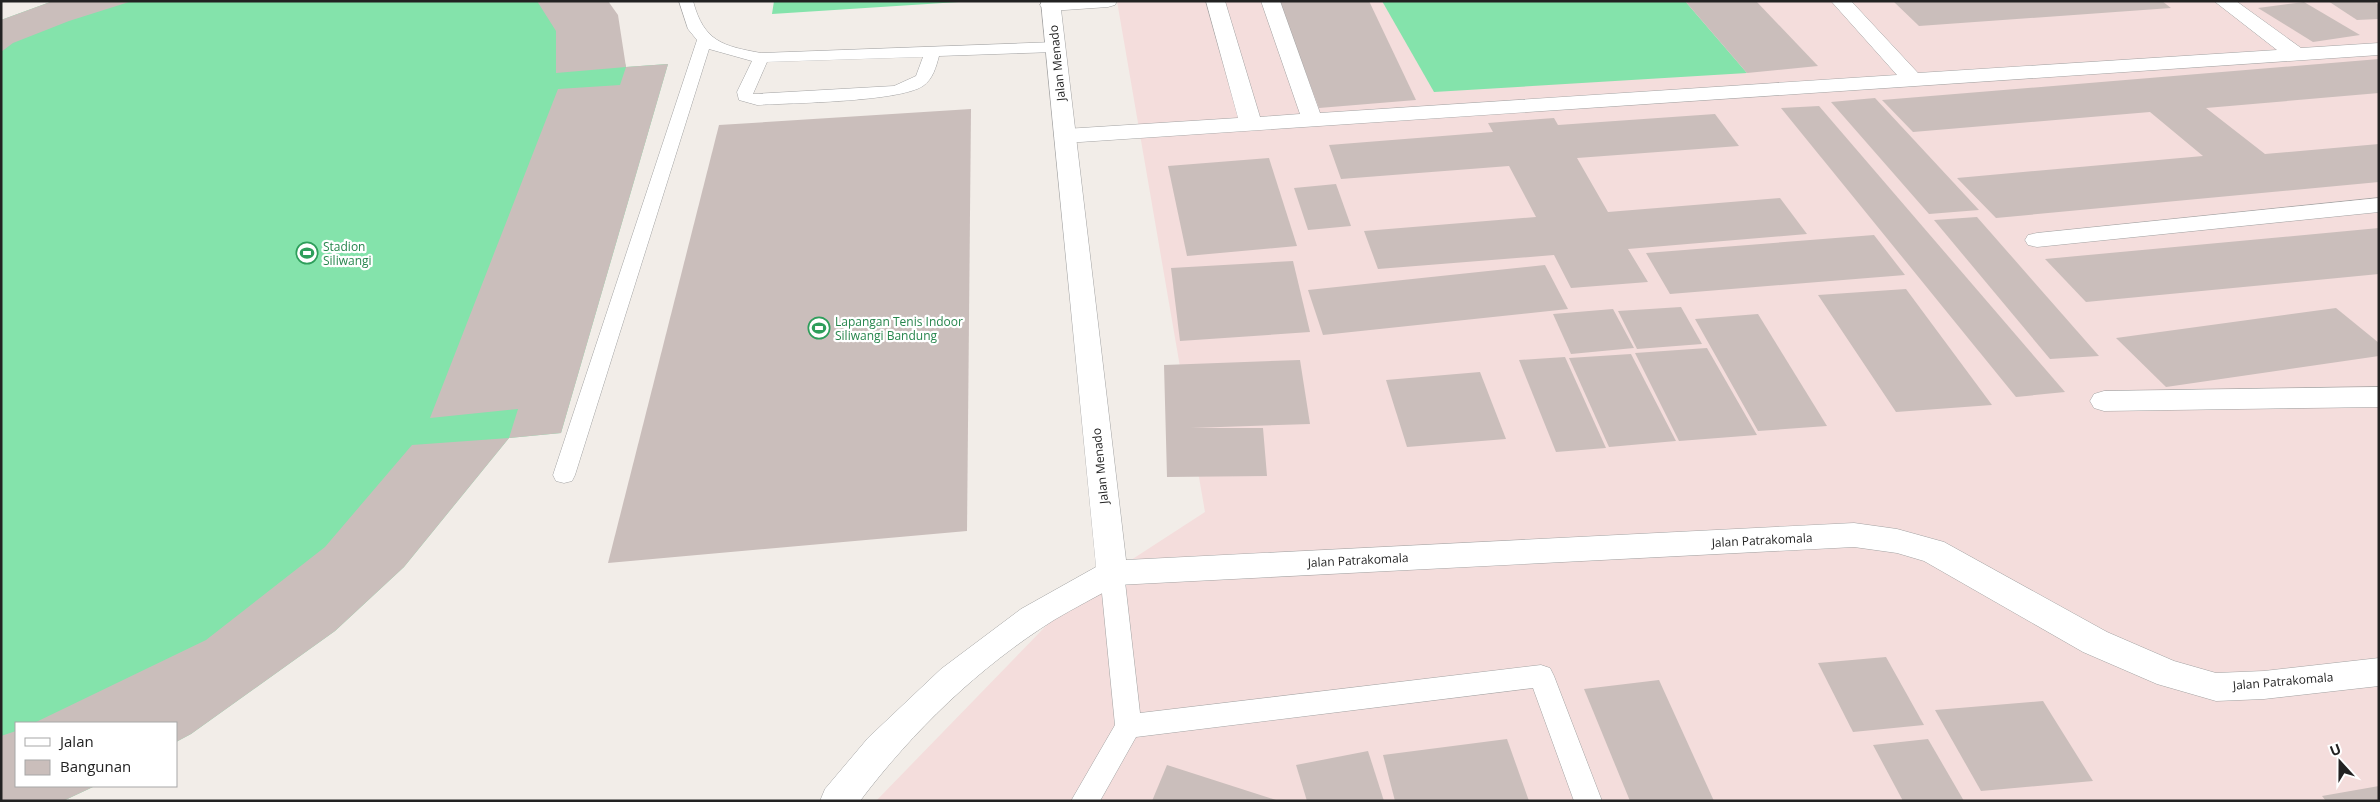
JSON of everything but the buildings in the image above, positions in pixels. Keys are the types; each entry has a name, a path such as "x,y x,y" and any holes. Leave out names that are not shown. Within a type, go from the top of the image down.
{"street":[{"path":"1050,3 1108,1"},
{"path":"1215,1 1251,124"},
{"path":"1270,1 1312,119"},
{"path":"1840,1 1914,80"},
{"path":"2223,1 2297,55"},
{"name":"Jalan Menado","path":"1050,3 1112,573"},
{"path":"1065,136 2379,49"},
{"path":"2037,240 2379,205"},
{"path":"2104,401 2379,397"},
{"name":"Jalan Patrakomala","path":"1112,573 1854,536 1897,541 1933,551 2095,642 2169,674 2216,687 2264,685 2379,672"},
{"path":"838,801 859,773 944,686 1032,618 1112,573"}],"lane":[{"path":"686,1 690,16 704,40 719,49 761,58 1055,47"},
{"path":"564,475 704,40"},
{"path":"761,58 745,92 745,97 757,100 894,91 914,86 924,79 932,51"},
{"path":"1085,801 1128,726 1112,573"},
{"path":"1128,726 1540,676 1588,801"}],"shaded area":[{"path":"1117,1 2379,1 2379,801 876,801 1074,597 1205,512"}],"green space":[{"name":"Stadion Siliwangi","path":"53,1 608,1 626,67 668,64 561,433 509,438 404,567 335,631 191,734 178,741 178,722 15,722 15,787 93,787 63,801 1,801 1,20"},
{"path":"774,1 974,1 772,14"},
{"path":"1382,1 1685,1 1747,73 1434,92"}],"place":[{"name":"Stadion Siliwangi","path":"307,253"},
{"name":"Lapangan Tenis Indoor Siliwangi Bandung","path":"819,328"}]}
